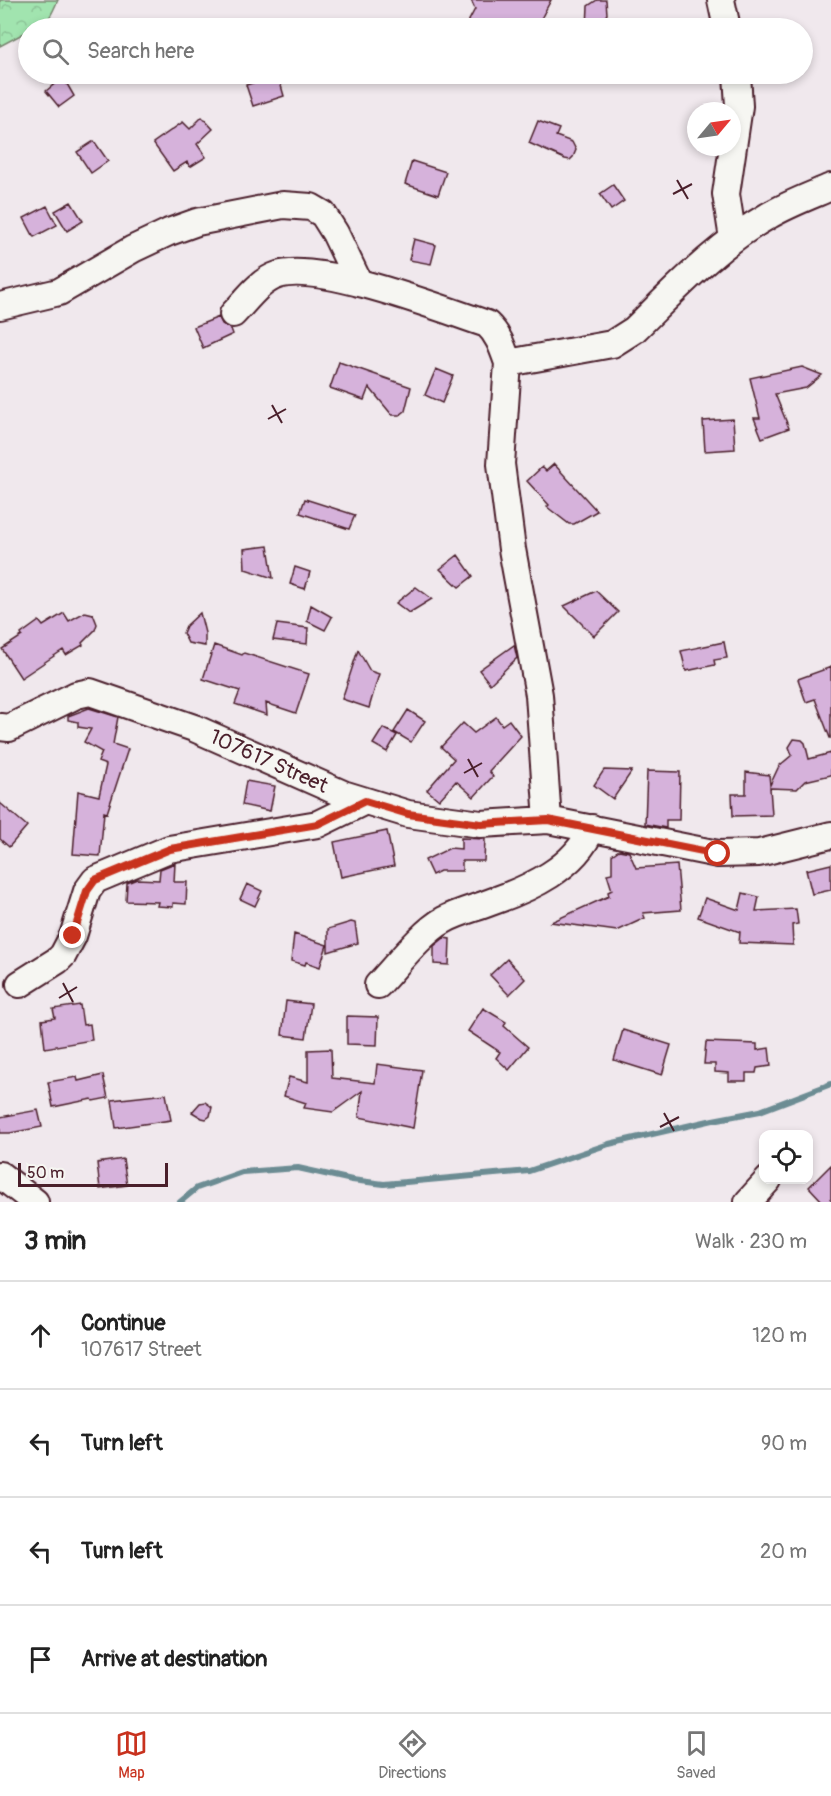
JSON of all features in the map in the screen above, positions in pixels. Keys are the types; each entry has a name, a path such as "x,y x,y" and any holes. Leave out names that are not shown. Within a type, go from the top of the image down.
{"street":[{"path":"721,0 725,18"},
{"path":"733,239 726,194 739,106 737,84"},
{"path":"508,363 612,344 620,340 634,330 712,255 733,239 770,214 831,186"},
{"path":"0,306 59,292 169,231 197,222 283,205 311,207 323,214 335,232 359,284"},
{"path":"233,314 256,288 275,276 287,273 313,273 359,284 487,324 500,340 508,363 501,464 512,549 538,695 548,820"},
{"name":"107617 Street","path":"0,727 9,728 76,695 90,692 194,728 343,794 408,814 481,824 548,820 718,854 759,853 831,836"},
{"path":"20,984 63,955 73,936 87,891 95,880 170,849 318,824 365,801"},
{"path":"378,985 427,933 443,920 501,899 570,862 580,851 592,828"},
{"path":"0,1175 34,1202"},
{"path":"748,1202 764,1184"}],"green space":[{"path":"0,0 58,0 49,18 18,18 18,36 0,46"}],"building":[{"path":"471,0 551,0 541,18 470,18 475,9"},
{"path":"597,0 606,0 607,14 604,18 587,18 588,6"},
{"path":"54,84 67,84 74,96 59,107 46,91"},
{"path":"281,84 284,96 253,106 246,85"},
{"path":"202,117 213,129 197,144 206,157 190,167 187,162 173,171 153,143 183,122 190,129"},
{"path":"538,121 559,129 556,136 572,142 576,150 570,160 529,143"},
{"path":"94,141 108,161 91,173 77,152"},
{"path":"412,161 446,172 438,195 405,184"},
{"path":"613,185 624,201 611,210 600,194"},
{"path":"71,202 83,221 67,231 55,211"},
{"path":"47,206 57,225 34,237 24,218"},
{"path":"414,239 436,245 431,264 409,260"},
{"path":"219,317 222,324 231,329 233,334 203,348 194,327"},
{"path":"339,362 411,387 405,411 400,415 392,415 369,387 364,400 330,388"},
{"path":"802,367 822,375 806,388 775,394 789,428 762,438 754,418 760,418 750,378"},
{"path":"436,369 453,376 442,403 425,395"},
{"path":"733,419 735,449 705,451 703,421"},
{"path":"554,464 597,511 574,524 569,524 547,507 549,505 527,481 542,467 546,471"},
{"path":"305,499 355,515 349,529 300,513"},
{"path":"268,546 273,578 245,569 244,549"},
{"path":"458,555 473,576 459,587 440,569"},
{"path":"295,567 310,572 305,589 290,584"},
{"path":"416,587 432,599 409,613 396,603"},
{"path":"596,591 618,612 594,636 564,606"},
{"path":"311,605 332,617 325,630 307,621"},
{"path":"85,612 93,614 97,624 95,630 82,643 83,645 66,655 63,650 21,678 2,649 39,621 43,626 64,613 69,621"},
{"path":"200,613 205,633 205,646 188,643 183,633 186,626"},
{"path":"277,624 308,628 307,644 273,640"},
{"path":"724,642 727,658 714,660 715,665 686,671 681,651"},
{"path":"214,645 309,674 296,713 266,703 267,715 235,704 240,691 203,679"},
{"path":"514,645 517,658 490,684 479,670"},
{"path":"358,650 370,671 379,674 369,708 342,699"},
{"path":"831,667 830,738 815,699 806,702 798,679"},
{"path":"89,708 118,717 113,744 128,749 107,813 104,812 100,856 73,854 78,791 99,796 106,765 98,762 102,752 84,742 91,729 78,727 78,722 68,720 68,716"},
{"path":"408,710 425,721 411,742 394,732"},
{"path":"496,717 502,725 509,720 521,736 489,771 493,776 474,797 456,781 439,800 427,790 454,759 441,747 463,723 474,733"},
{"path":"383,728 397,735 387,752 373,744"},
{"path":"794,739 805,743 809,759 831,753 831,775 805,781 797,789 770,788 772,815 733,816 732,794 746,794 746,772 769,775 770,785 779,766 792,755 789,747"},
{"path":"604,770 632,771 613,799 594,785"},
{"path":"647,771 680,772 679,820 666,820 666,828 645,824"},
{"path":"246,781 275,786 270,811 242,805"},
{"path":"0,803 27,826 9,847 0,839"},
{"path":"387,831 394,866 341,877 334,842"},
{"path":"461,838 485,839 484,861 462,861 462,871 440,871 432,875 425,860 450,848 461,849"},
{"path":"619,850 629,852 636,868 677,865 681,910 643,913 645,918 617,931 551,922 609,896 608,892 612,890 607,874 612,873 612,855"},
{"path":"175,863 174,882 187,882 186,904 173,903 173,907 157,906 158,902 126,901 127,883 137,879 159,880 160,869"},
{"path":"831,864 831,890 812,894 806,870"},
{"path":"247,884 262,891 255,906 240,899"},
{"path":"743,893 759,897 756,911 796,909 798,924 792,925 793,945 739,943 740,932 698,917 705,898 739,910"},
{"path":"351,922 355,923 358,943 328,952 328,929"},
{"path":"294,934 327,945 320,967 306,962 305,965 291,961"},
{"path":"444,938 450,939 449,965 434,964 434,946"},
{"path":"507,959 525,979 509,995 490,975"},
{"path":"286,1001 311,1004 306,1038 282,1035"},
{"path":"80,1005 83,1025 90,1024 92,1040 45,1048 42,1020 55,1018 53,1009"},
{"path":"483,1008 506,1022 504,1026 528,1047 509,1070 496,1058 500,1052 468,1031"},
{"path":"347,1016 378,1017 377,1045 347,1044"},
{"path":"623,1030 671,1045 662,1075 614,1060"},
{"path":"706,1042 757,1044 757,1050 769,1048 771,1066 757,1068 756,1073 746,1073 746,1081 729,1081 729,1073 715,1072 715,1064 704,1064"},
{"path":"331,1049 332,1078 375,1083 377,1064 422,1070 413,1128 359,1117 362,1091 333,1112 304,1108 306,1103 284,1096 289,1077 308,1082 308,1050"},
{"path":"103,1075 108,1098 53,1107 48,1082 77,1077 78,1081"},
{"path":"166,1094 171,1120 116,1128 112,1100"},
{"path":"205,1102 212,1107 210,1116 206,1119 192,1112 200,1103"},
{"path":"38,1110 42,1127 0,1133 0,1117"},
{"path":"123,1159 127,1185 100,1189 97,1163"},
{"path":"831,1165 831,1202 823,1202 809,1187"}],"waterway":[{"path":"180,1202 197,1188 242,1172 298,1168 352,1180 384,1184 529,1171 609,1144 760,1111 831,1084"}],"route":[{"path":"73,936 90,885 95,880 136,861 170,849 318,824 365,801 408,814 481,824 548,820 718,854"}]}
